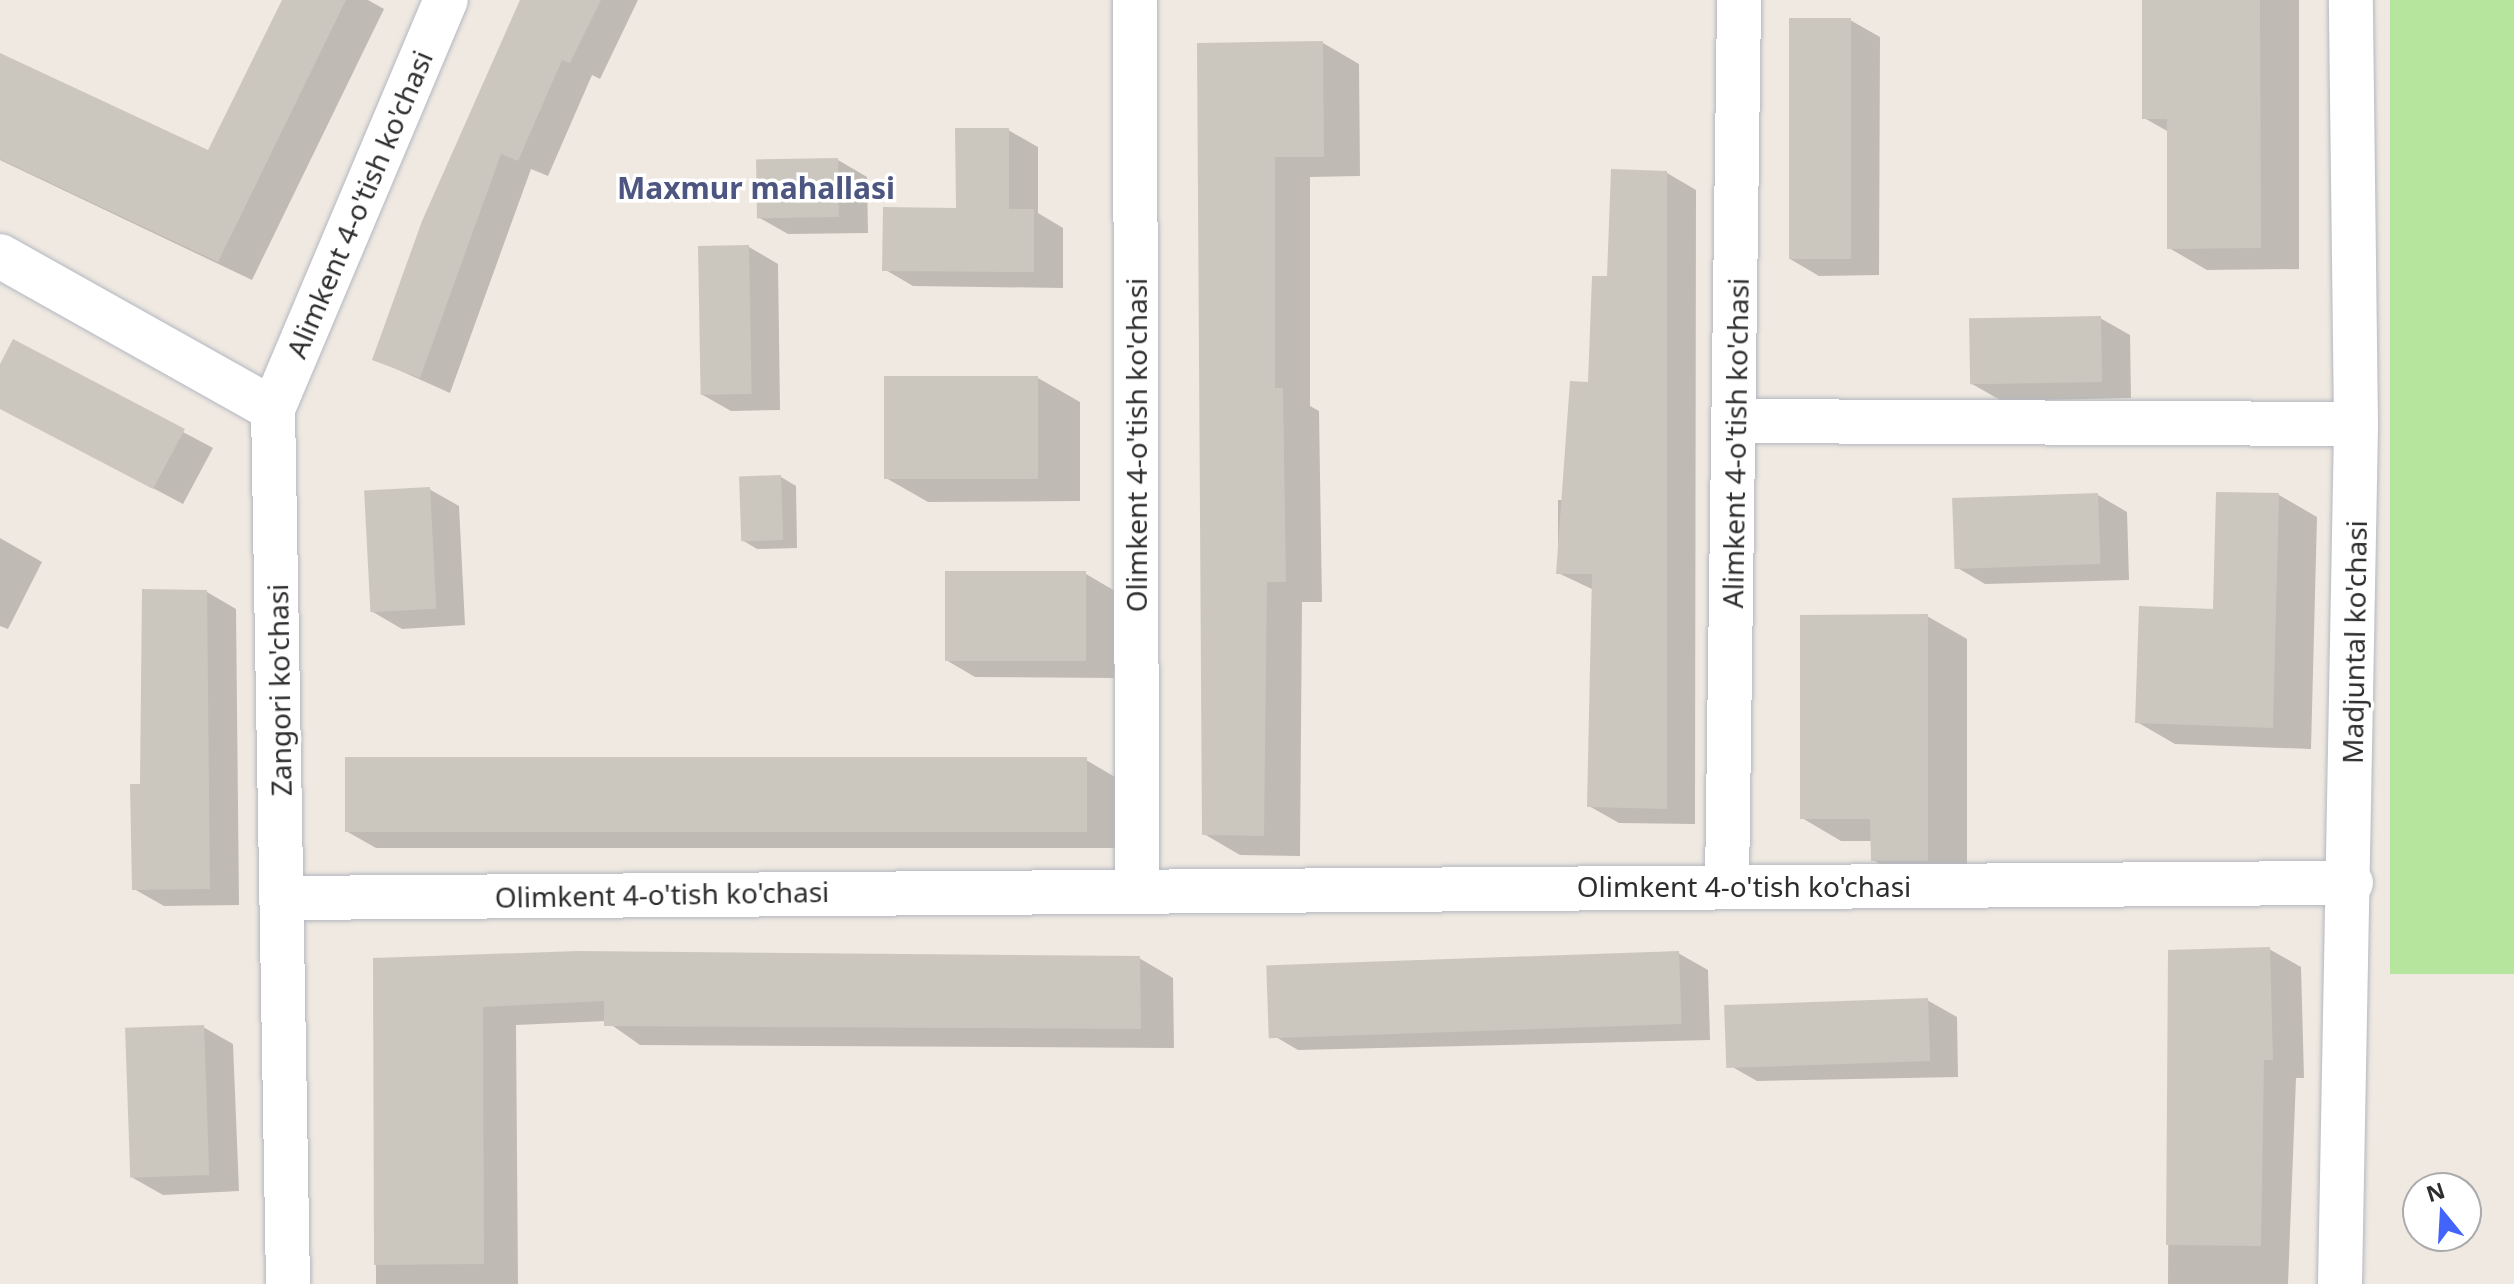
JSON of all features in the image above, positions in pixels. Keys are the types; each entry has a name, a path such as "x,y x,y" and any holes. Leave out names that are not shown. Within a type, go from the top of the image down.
{"street":[{"name":"Alimkent 4-o'tish ko'chasi","path":"273,409 446,0"},
{"name":"Olimkent 4-o'tish ko'chasi","path":"1135,0 1137,890"},
{"name":"Alimkent 4-o'tish ko'chasi","path":"1727,885 1736,421 1739,0"},
{"name":"Madjuntal ko'chasi","path":"2340,1284 2351,883 2356,424 2351,0"},
{"path":"0,256 273,409"},
{"name":"Zangori ko'chasi","path":"273,409 288,1284"},
{"path":"1736,421 2356,424"},
{"name":"Olimkent 4-o'tish ko'chasi","path":"283,898 1727,885 2351,883"}],"green space":[{"path":"2390,0 2514,0 2514,974 2390,974"}],"building":[{"path":"282,0 346,0 218,262 0,159 0,53 208,150"},
{"path":"520,0 601,0 570,63 562,60 518,161 501,154 420,378 372,360 422,221"},
{"path":"2142,0 2260,0 2261,248 2167,249 2167,119 2142,119"},
{"path":"1789,18 1851,18 1851,259 1789,259"},
{"path":"1323,41 1324,157 1275,157 1275,388 1283,388 1286,582 1267,582 1264,836 1202,835 1197,43"},
{"path":"955,128 1009,128 1009,209 1034,209 1034,272 882,271 883,207 956,208"},
{"path":"838,158 839,217 757,218 756,159"},
{"path":"1611,169 1667,171 1667,809 1587,807 1592,574 1556,574 1570,381 1588,382 1592,276 1607,276"},
{"path":"749,245 752,394 701,395 698,246"},
{"path":"2101,316 2102,382 1970,384 1969,318"},
{"path":"13,339 185,429 153,489 0,409 0,364"},
{"path":"884,376 1038,376 1038,479 884,479"},
{"path":"781,475 783,540 741,541 739,476"},
{"path":"430,487 436,609 370,612 364,490"},
{"path":"2216,492 2279,493 2273,728 2135,723 2139,606 2213,609"},
{"path":"2098,493 2100,564 1955,569 1952,498"},
{"path":"945,571 1086,571 1086,661 945,661"},
{"path":"142,589 207,590 210,889 132,890 130,784 140,784"},
{"path":"1928,614 1928,861 1871,861 1870,819 1800,819 1800,615"},
{"path":"345,757 1087,757 1087,832 345,832"},
{"path":"2270,947 2273,1060 2264,1060 2261,1246 2166,1245 2168,950"},
{"path":"578,951 1140,956 1141,1029 604,1026 604,1001 483,1007 484,1264 374,1265 373,958"},
{"path":"1679,951 1682,1024 1269,1038 1266,965"},
{"path":"1928,998 1930,1061 1726,1068 1724,1005"},
{"path":"204,1025 209,1175 130,1178 125,1028"}],"district":[{"name":"Maxmur mahallasi","path":"756,188"}]}
